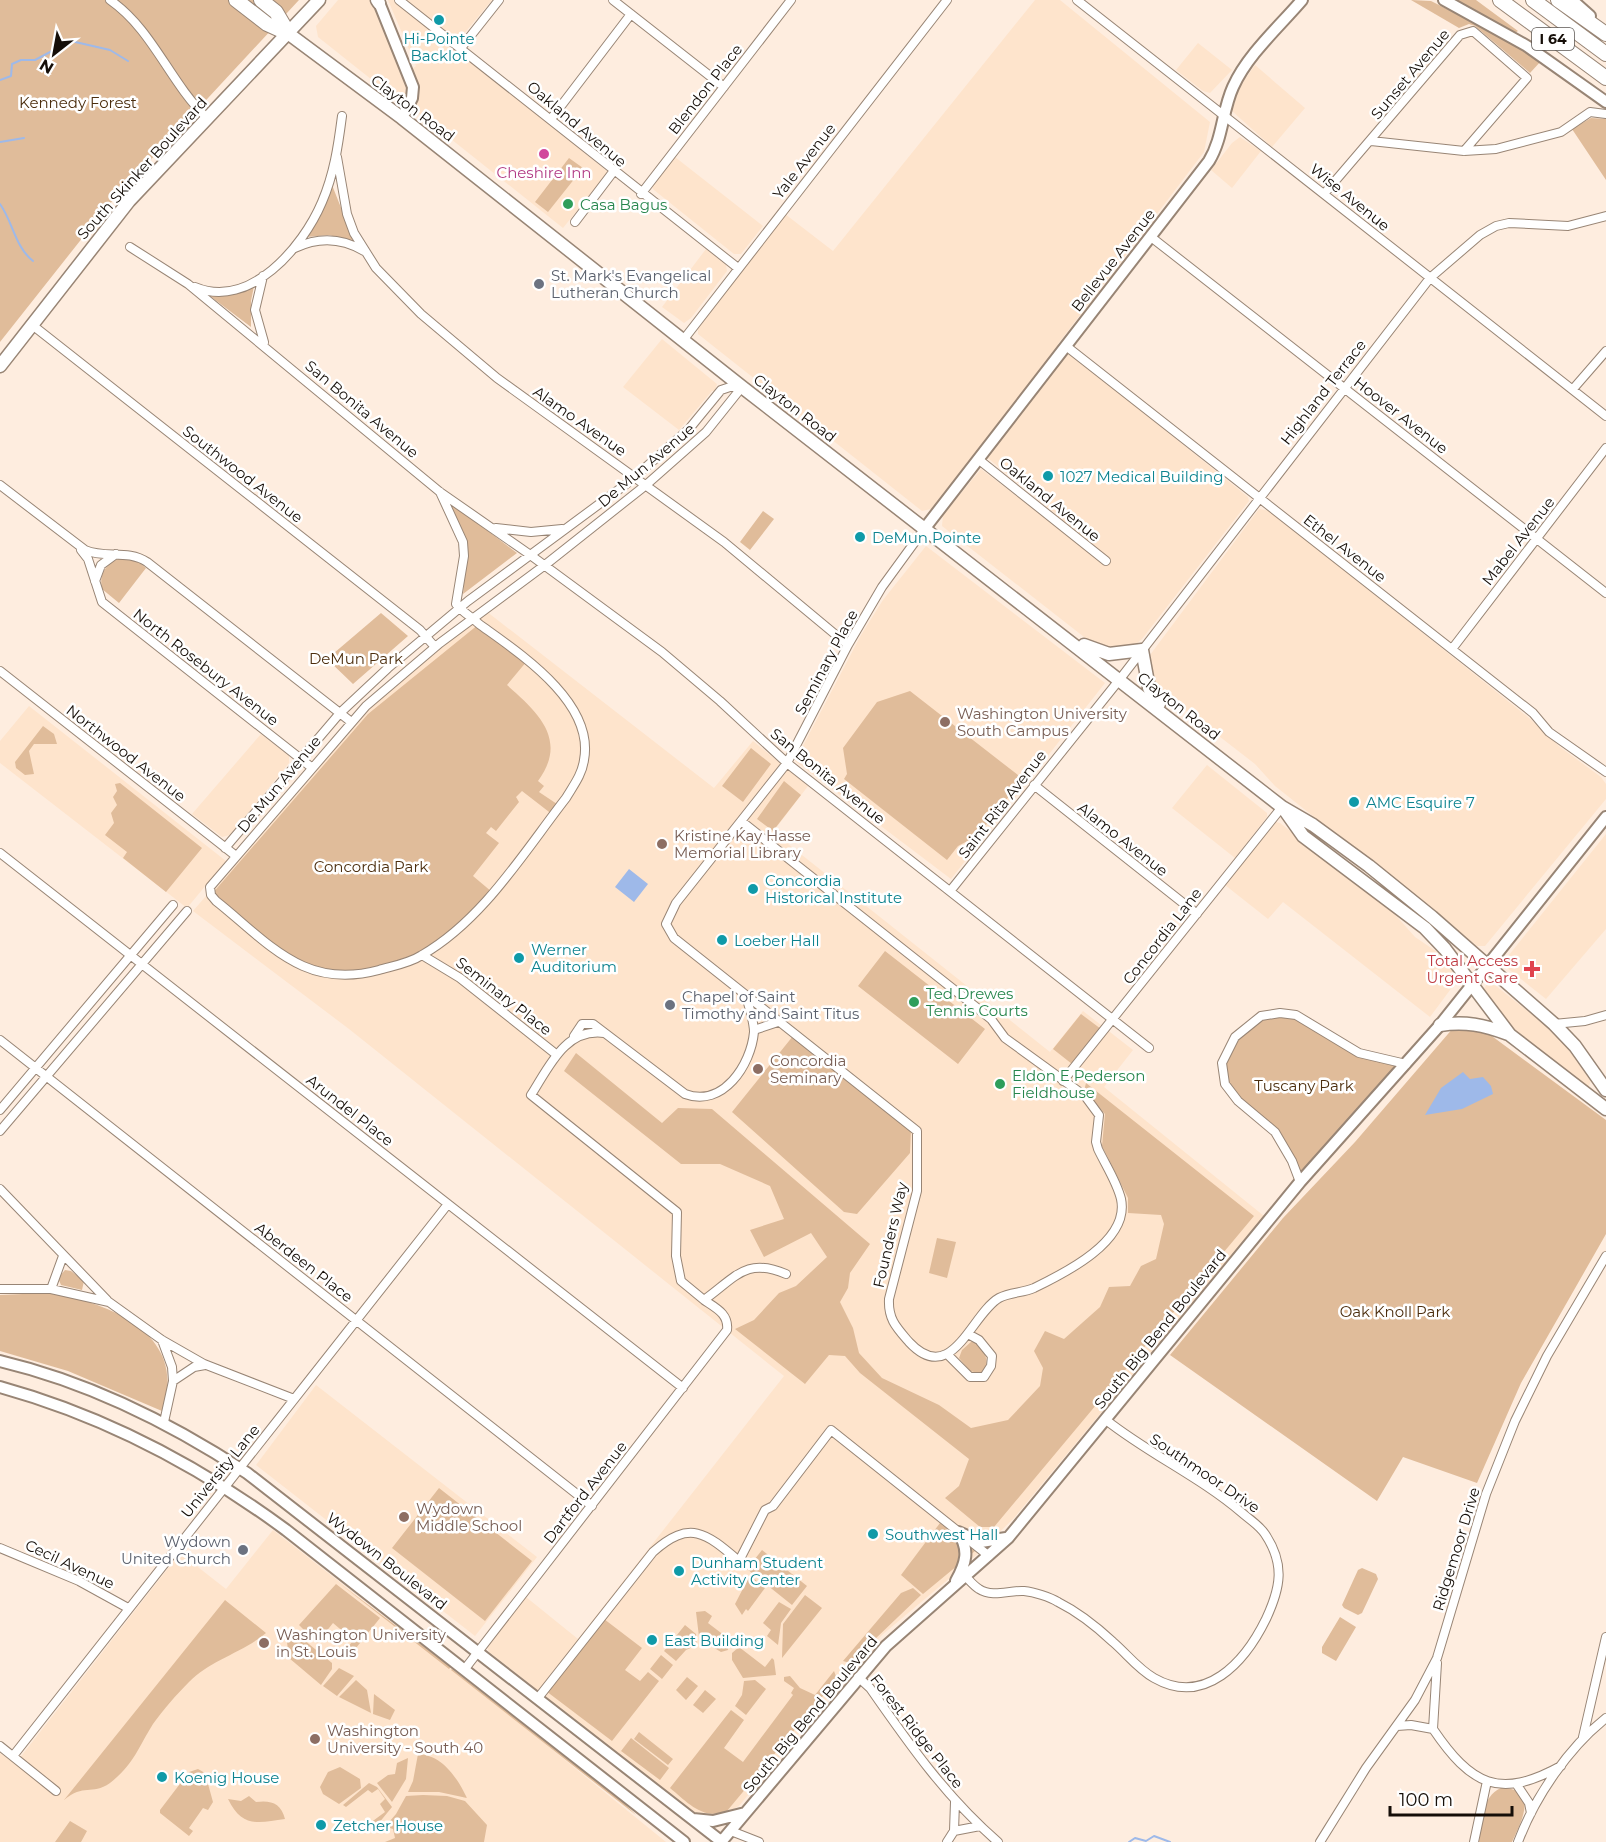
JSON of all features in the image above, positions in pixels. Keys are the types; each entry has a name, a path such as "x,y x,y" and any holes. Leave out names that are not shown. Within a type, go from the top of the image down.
{"highway":[{"path":"236,0 267,24 289,34"},
{"path":"261,0 276,12 289,34"},
{"name":"I 64","path":"1500,0 1606,78"},
{"name":"I 64","path":"1533,0 1606,54"},
{"path":"1558,0 1606,32"}],"main road":[{"name":"South Skinker Boulevard","path":"0,366 119,214 206,117 289,34 319,0"},
{"name":"Clayton Road","path":"289,34 402,118 742,387 1282,807 1313,825 1369,867 1554,1024 1575,1046 1606,1090"},
{"path":"1064,636 1103,653 1142,650 1149,688 1173,721"},
{"name":"Clayton Road","path":"1282,807 1304,836 1425,928 1510,1035 1606,1109"},
{"path":"1440,1025 1462,1022 1488,1026 1510,1035"}],"street":[{"path":"110,0 135,20 146,33 191,101 206,117"},
{"name":"Oakland Avenue","path":"399,0 551,119 613,172 738,268"},
{"path":"461,48 499,0"},
{"path":"613,0 724,87"},
{"name":"Blendon Place","path":"641,194 791,0"},
{"name":"Yale Avenue","path":"684,339 947,0"},
{"name":"Wise Avenue","path":"1077,0 1606,416"},
{"name":"Bellevue Avenue","path":"925,528 1213,154 1229,97 1241,72 1301,0"},
{"path":"1444,0 1527,46 1606,102"},
{"path":"1572,0 1606,32"},
{"path":"378,1 414,87 412,98 402,118"},
{"path":"551,119 631,14"},
{"name":"Sunset Avenue","path":"1324,194 1465,32 1479,34 1527,78 1464,151"},
{"path":"1371,141 1464,151 1496,149 1556,134 1572,126 1590,112 1606,114"},
{"path":"188,284 202,290 227,292 244,288 263,276 291,250 314,220 337,157 342,116"},
{"name":"Alamo Avenue","path":"337,157 347,214 365,252 398,291 465,353 763,572 848,645"},
{"path":"575,222 613,172"},
{"name":"Highland Terrace","path":"1120,679 1430,278 1480,235 1496,225 1568,226 1606,216"},
{"name":"Hoover Avenue","path":"1151,237 1606,593"},
{"name":"Alamo Avenue","path":"291,250 307,243 333,241 345,243 365,252"},
{"name":"San Bonita Avenue","path":"130,247 188,284 266,346 440,492 662,652 720,700 787,763 1149,1048"},
{"path":"263,276 255,310 260,333 266,346"},
{"name":"Southwood Avenue","path":"31,324 426,635 435,646"},
{"name":"Ethel Avenue","path":"1066,346 1533,713 1549,732 1606,772"},
{"path":"1573,389 1606,351"},
{"name":"De Mun Avenue","path":"225,848 340,713 426,635 529,554 636,477 689,429 721,390 742,387"},
{"name":"De Mun Avenue","path":"422,956 359,974 337,975 318,972 282,954 216,900 211,895 210,887 310,767 382,690 435,646 545,566 646,485 706,432 742,387"},
{"name":"Mabel Avenue","path":"1452,649 1606,448"},
{"name":"Oakland Avenue","path":"978,459 1106,561"},
{"path":"0,485 78,546 93,553 131,554 147,562 350,722"},
{"name":"San Bonita Avenue","path":"440,492 463,542 464,556 456,596 459,608"},
{"name":"San Bonita Avenue","path":"490,527 531,532 566,528"},
{"name":"Seminary Place","path":"666,924 670,910 787,763 848,645 882,587 925,528"},
{"name":"North Rosebury Avenue","path":"78,546 88,559 102,602 310,767"},
{"path":"94,583 101,565 116,554"},
{"path":"422,956 482,904 566,798 578,779 585,760 582,728 560,690 544,674 459,608"},
{"name":"Northwood Avenue","path":"0,671 236,856"},
{"name":"Saint Rita Avenue","path":"951,891 1120,679"},
{"name":"Alamo Avenue","path":"1034,785 1197,914"},
{"name":"Concordia Lane","path":"1063,1081 1282,807"},
{"name":"South Big Bend Boulevard","path":"721,1842 886,1646 1008,1538 1300,1182 1440,1025 1606,818"},
{"path":"741,821 991,1019 1005,1038 1085,1096 1099,1115 1096,1142 1121,1200 1119,1219 1111,1238 1087,1258 1032,1289 1002,1296 992,1302 968,1334 947,1354 970,1377 984,1377 991,1366 992,1356 979,1340 968,1334"},
{"name":"Arundel Place","path":"0,853 683,1388"},
{"path":"0,1110 173,905"},
{"path":"0,1131 187,911"},
{"name":"Founders Way","path":"666,924 674,938 917,1131 917,1191 889,1299 888,1312 890,1320 922,1352 934,1356 947,1354"},
{"name":"Seminary Place","path":"422,956 460,978 557,1055 531,1095 677,1212 676,1256 681,1281 704,1299"},
{"path":"557,1055 586,1022 593,1024 685,1094 700,1097 727,1086 742,1073 750,1054 754,1030 746,996"},
{"path":"1300,1182 1292,1161 1275,1132 1238,1101 1225,1084 1222,1063 1235,1037 1261,1016 1280,1013 1296,1015 1314,1024 1344,1047 1359,1053 1406,1064"},
{"path":"1554,1024 1586,1022 1606,1015"},
{"path":"754,1030 778,1022"},
{"name":"Aberdeen Place","path":"0,1040 592,1506"},
{"path":"0,1189 109,1302 162,1340 206,1365 294,1399"},
{"name":"University Lane","path":"13,1756 355,1319 448,1204"},
{"path":"51,1289 63,1256"},
{"name":"Ridgemoor Drive","path":"1320,1842 1353,1787 1415,1700 1437,1658 1486,1494 1515,1421 1547,1356 1606,1256"},
{"path":"704,1299 747,1269 755,1266 769,1266 786,1274"},
{"path":"0,1289 51,1289 109,1302"},
{"name":"Dartford Avenue","path":"464,1670 727,1330 728,1322 723,1313 704,1299"},
{"path":"162,1340 170,1360 173,1381 164,1422"},
{"name":"Wydown Boulevard","path":"0,1361 59,1378 164,1422 239,1468 721,1842"},
{"path":"173,1381 194,1367 206,1365"},
{"path":"0,1387 93,1418 154,1445 224,1487 286,1530 684,1842"},
{"name":"Southmoor Drive","path":"966,1577 980,1590 993,1594 1024,1591 1057,1601 1113,1642 1154,1679 1179,1688 1198,1687 1217,1681 1235,1664 1261,1629 1273,1604 1281,1577 1275,1551 1263,1531 1233,1506 1135,1442 1106,1420"},
{"path":"538,1698 653,1552 669,1538 685,1532 699,1532 717,1542 739,1561 765,1510 773,1506 831,1430 988,1556"},
{"path":"958,1532 981,1542 1008,1538"},
{"path":"953,1588 964,1566 966,1554 966,1546 958,1532"},
{"name":"Cecil Avenue","path":"0,1548 69,1576 128,1608"},
{"path":"1583,1738 1606,1637"},
{"path":"1437,1658 1433,1729 1466,1771 1487,1781 1517,1785 1537,1779 1561,1766"},
{"path":"1600,1660 1606,1672"},
{"name":"Forest Ridge Place","path":"858,1677 870,1688 924,1766 955,1802 998,1842"},
{"path":"1518,1842 1532,1813 1561,1766 1583,1738 1606,1718"},
{"path":"1397,1726 1411,1725 1433,1729"},
{"path":"0,1746 56,1791"},
{"path":"1474,1842 1487,1781"},
{"path":"1517,1785 1525,1795 1532,1813"},
{"name":"Forest Ridge Place","path":"954,1831 955,1802"},
{"path":"693,1819 713,1821 746,1813"},
{"path":"947,1842 954,1831 980,1826"},
{"path":"670,1831 675,1842"},
{"path":"731,1831 759,1842"}],"shaded area":[{"path":"338,0 372,0 409,88 405,97 401,99 391,95 318,37 316,26"},
{"path":"388,0 395,0 579,144 582,151 608,172 563,228 417,112 410,71 416,66"},
{"path":"403,0 492,0 458,41"},
{"path":"1035,0 1060,0 1210,122 1204,152 1058,344 1248,497 1249,501 1142,639 1135,645 1113,650 1093,644 942,526 943,515 981,469 1052,523 1058,516 978,450 931,509 922,511 698,334 698,329 785,214 833,251"},
{"path":"1198,43 1232,70 1210,93 1203,91 1176,70"},
{"path":"1255,65 1305,108 1272,147 1232,111 1240,86"},
{"path":"1240,137 1261,151 1232,188 1211,170 1232,143"},
{"path":"675,157 763,226 741,254 734,254 654,190 652,187"},
{"path":"706,249 726,265 727,271 691,318 684,323 662,307"},
{"path":"662,339 717,384 715,391 712,391 679,430 623,387"},
{"path":"1259,509 1270,511 1528,717 1560,747 1601,777 1606,784 1606,799 1485,946 1477,946 1275,786 1255,764 1153,685 1146,663 1150,655"},
{"name":"Washington University South Campus","path":"926,546 1105,683 951,879 795,761 861,635 883,600"},
{"name":"Concordia Seminary","path":"486,611 714,788 753,741 808,786 773,832 1050,1052 1083,1011 1133,1050 1104,1087 1264,1216 1014,1518 970,1561 882,1635 862,1656 739,1806 718,1817 702,1816 689,1809 489,1652 487,1647 526,1597 578,1639 784,1376 349,1029 193,911 367,710"},
{"path":"29,706 226,861 187,908 0,763 0,741"},
{"path":"261,734 289,756 289,763 230,835 222,837 192,814"},
{"path":"1207,765 1267,813 1267,817 1235,858 1172,808"},
{"path":"1276,822 1391,910 1415,937 1443,956 1451,967 1456,982 1430,1017 1283,902 1268,919 1225,885"},
{"path":"1606,834 1606,929 1546,999 1506,967 1505,960"},
{"path":"1488,983 1496,986 1558,1035 1591,1080 1589,1086 1585,1086 1506,1024 1483,990"},
{"name":"Wydown Middle School","path":"316,1385 537,1557 475,1636 256,1465"},
{"name":"Washington University in St. Louis","path":"273,1530 486,1696 666,1842 0,1842 0,1753 15,1764 180,1553 226,1589"}],"green space":[{"name":"Kennedy Forest","path":"0,0 299,0 106,208 0,342"},
{"path":"1411,0 1431,1 1507,39 1541,61 1530,73 1475,26 1469,24 1459,28"},
{"path":"1453,0 1476,0 1518,31 1515,33"},
{"path":"1591,118 1606,119 1606,180 1572,129"},
{"path":"569,158 583,168 548,212 535,202"},
{"path":"332,185 353,238 351,241 329,235 306,237"},
{"path":"254,286 251,301 251,327 210,296"},
{"path":"446,499 517,553 463,594 466,559"},
{"path":"763,511 774,519 750,550 740,542"},
{"path":"127,557 135,559 146,568 119,603 102,589 102,577 111,563"},
{"name":"DeMun Park","path":"381,613 408,636 353,684 327,659"},
{"name":"Concordia Park","path":"479,624 527,661 507,685 530,706 546,728 550,740 550,753 547,766 538,781 544,786 539,792 560,806 553,815 522,791 516,797 519,802 496,831 491,827 486,833 499,843 473,876 492,892 482,904 422,955 401,963 337,975 291,960 211,895 368,714"},
{"path":"910,691 1023,779 977,836 958,846 947,860 844,779 847,774 843,748 877,702"},
{"path":"43,726 54,734 57,744 34,744 29,751 34,774 25,775 16,768 15,762"},
{"path":"751,748 771,764 743,802 722,786"},
{"path":"784,781 801,795 773,831 757,819"},
{"path":"120,783 202,848 166,892 123,858 127,852 105,835 114,823 111,813 117,805 113,797 117,791 115,784"},
{"name":"Ted Drewes Tennis Courts","path":"885,951 985,1029 958,1064 858,986"},
{"path":"1081,1014 1101,1029 1072,1064 1053,1049"},
{"name":"Tuscany Park","path":"1296,1015 1344,1047 1406,1064 1300,1182 1277,1136 1225,1084 1222,1063 1235,1037 1261,1016"},
{"name":"Oak Knoll Park","path":"1454,1027 1485,1031 1606,1120 1606,1234 1521,1383 1477,1483 1403,1457 1377,1501 1170,1355 1283,1218 1355,1142"},
{"path":"793,1036 911,1130 910,1153 857,1214 844,1212 732,1112"},
{"path":"576,1053 662,1123 678,1108 712,1109 870,1244 850,1273 848,1288 840,1302 853,1328 859,1353 882,1378 939,1405 971,1428 1008,1420 1040,1386 1043,1368 1034,1351 1045,1331 1064,1339 1100,1307 1109,1287 1130,1286 1141,1266 1156,1259 1164,1224 1161,1215 1128,1213 1128,1198 1102,1146 1105,1114 1084,1091 1086,1083 1254,1216 994,1527 980,1527 945,1498 959,1486 969,1459 860,1373 845,1356 829,1355 805,1384 735,1329 754,1320 779,1293 796,1286 827,1257 811,1233 764,1257 750,1230 784,1219 770,1186 720,1164 681,1164 564,1071"},
{"path":"937,1238 956,1242 947,1278 929,1273"},
{"path":"65,1270 71,1271 84,1281 82,1290 61,1285 58,1278"},
{"path":"46,1293 94,1304 117,1314 138,1326 154,1342 164,1361 168,1384 162,1411 68,1371 0,1351 0,1295"},
{"path":"972,1341 977,1343 985,1355 986,1364 982,1374 970,1371 959,1358 962,1350"},
{"path":"439,1488 532,1561 485,1621 392,1548"},
{"path":"940,1523 975,1551 923,1594 901,1575"},
{"path":"762,1550 807,1586 792,1605 747,1569"},
{"path":"1362,1568 1376,1574 1378,1579 1362,1613 1358,1615 1342,1605 1358,1570"},
{"path":"750,1575 765,1588 748,1611 746,1609 742,1615 735,1604"},
{"path":"339,1583 451,1667 449,1669"},
{"path":"336,1584 380,1618 352,1653 347,1649 353,1640 333,1623 317,1643 299,1625"},
{"path":"913,1588 921,1595 850,1663 843,1661 901,1593"},
{"path":"805,1595 822,1608 782,1658 783,1624"},
{"path":"225,1600 266,1633 197,1674 170,1702 153,1724 130,1762 110,1783 98,1789 77,1792 64,1800"},
{"path":"779,1602 791,1609 781,1623 778,1645 767,1636 771,1630 763,1623"},
{"path":"705,1611 712,1616 708,1623 729,1639 728,1650 721,1652 711,1646 700,1645 696,1612"},
{"path":"1340,1617 1356,1627 1336,1661 1322,1653 1322,1647"},
{"path":"604,1619 642,1648 625,1670 640,1681 648,1672 659,1681 612,1741 546,1691"},
{"path":"685,1625 696,1634 697,1645 686,1650 676,1661 664,1651"},
{"path":"293,1631 332,1663 332,1669 321,1685 289,1658 287,1642"},
{"path":"739,1647 765,1667 772,1658 776,1675 743,1678 732,1660 732,1653"},
{"path":"661,1655 673,1665 662,1679 650,1669"},
{"path":"339,1668 354,1676 337,1696 323,1686"},
{"path":"451,1670 623,1802 636,1815"},
{"path":"834,1671 837,1679 727,1811 710,1814 703,1812 670,1788 731,1710 744,1720 724,1748 743,1762 793,1695 791,1693 794,1688 784,1681 784,1677 790,1676 800,1688 815,1695"},
{"path":"687,1677 698,1686 686,1700 676,1690"},
{"path":"356,1680 367,1690 371,1713 339,1697"},
{"path":"755,1680 766,1689 746,1715 735,1706 742,1695 744,1681"},
{"path":"705,1690 716,1699 703,1713 693,1705"},
{"path":"374,1694 395,1710 390,1720 373,1714"},
{"path":"639,1732 673,1759 668,1765 634,1739"},
{"path":"631,1738 669,1768 660,1780 621,1751"},
{"path":"418,1754 434,1758 448,1768 467,1798 439,1792 408,1792 413,1781"},
{"path":"408,1758 406,1779 392,1802 377,1783 388,1775 395,1774 397,1763"},
{"path":"340,1767 360,1779 361,1788 339,1804 323,1794 320,1787 328,1772"},
{"path":"198,1769 205,1773 213,1802 208,1810 203,1808 189,1828 193,1831 189,1836 160,1813 160,1810 189,1772"},
{"path":"369,1783 377,1787 392,1807 374,1829 364,1832 362,1829 385,1812 380,1804 385,1799 378,1789 372,1793 368,1790 346,1807 343,1805"},
{"path":"1501,1788 1513,1790 1524,1800 1520,1825 1512,1842 1479,1842 1486,1804 1494,1792"},
{"path":"249,1796 256,1802 275,1804 281,1809 285,1819 259,1822 245,1819 233,1808 228,1799 241,1801"},
{"path":"406,1796 447,1796 465,1801 487,1825 484,1842 385,1842 395,1838 393,1829 387,1827 383,1829 396,1814"},
{"path":"70,1821 87,1831 81,1842 55,1842"}],"water":[{"path":"629,869 648,884 634,902 615,887"},
{"path":"1463,1072 1470,1079 1483,1077 1491,1086 1493,1094 1462,1109 1425,1115 1441,1088"}],"waterway":[{"path":"0,80 11,76 12,64 21,60 35,60 71,41 110,50 128,61"},
{"path":"0,142 24,138"},
{"path":"0,204 22,249 33,261"},
{"path":"1129,1842 1135,1838 1146,1841 1154,1836 1170,1842"}],"place":[{"name":"Hi-Pointe Backlot","path":"439,20"},
{"name":"Cheshire Inn","path":"544,154"},
{"name":"Casa Bagus","path":"568,204"},
{"name":"St. Mark's Evangelical Lutheran Church","path":"539,284"},
{"name":"1027 Medical Building","path":"1048,476"},
{"name":"DeMun Pointe","path":"860,537"},
{"name":"Washington University South Campus","path":"945,722"},
{"name":"AMC Esquire 7","path":"1354,802"},
{"name":"Kristine Kay Hasse Memorial Library","path":"662,844"},
{"name":"Concordia Historical Institute","path":"753,889"},
{"name":"Loeber Hall","path":"722,940"},
{"name":"Werner Auditorium","path":"519,958"},
{"name":"Total Access Urgent Care","path":"1532,969"},
{"name":"Ted Drewes Tennis Courts","path":"914,1002"},
{"name":"Chapel of Saint Timothy and Saint Titus","path":"670,1005"},
{"name":"Concordia Seminary","path":"758,1069"},
{"name":"Eldon E Pederson Fieldhouse","path":"1000,1084"},
{"name":"Wydown Middle School","path":"404,1517"},
{"name":"Southwest Hall","path":"873,1534"},
{"name":"Wydown United Church","path":"243,1550"},
{"name":"Dunham Student Activity Center","path":"679,1571"},
{"name":"East Building","path":"652,1640"},
{"name":"Washington University in St. Louis","path":"264,1643"},
{"name":"Washington University - South 40","path":"315,1739"},
{"name":"Koenig House","path":"162,1777"},
{"name":"Zetcher House","path":"321,1825"}]}
